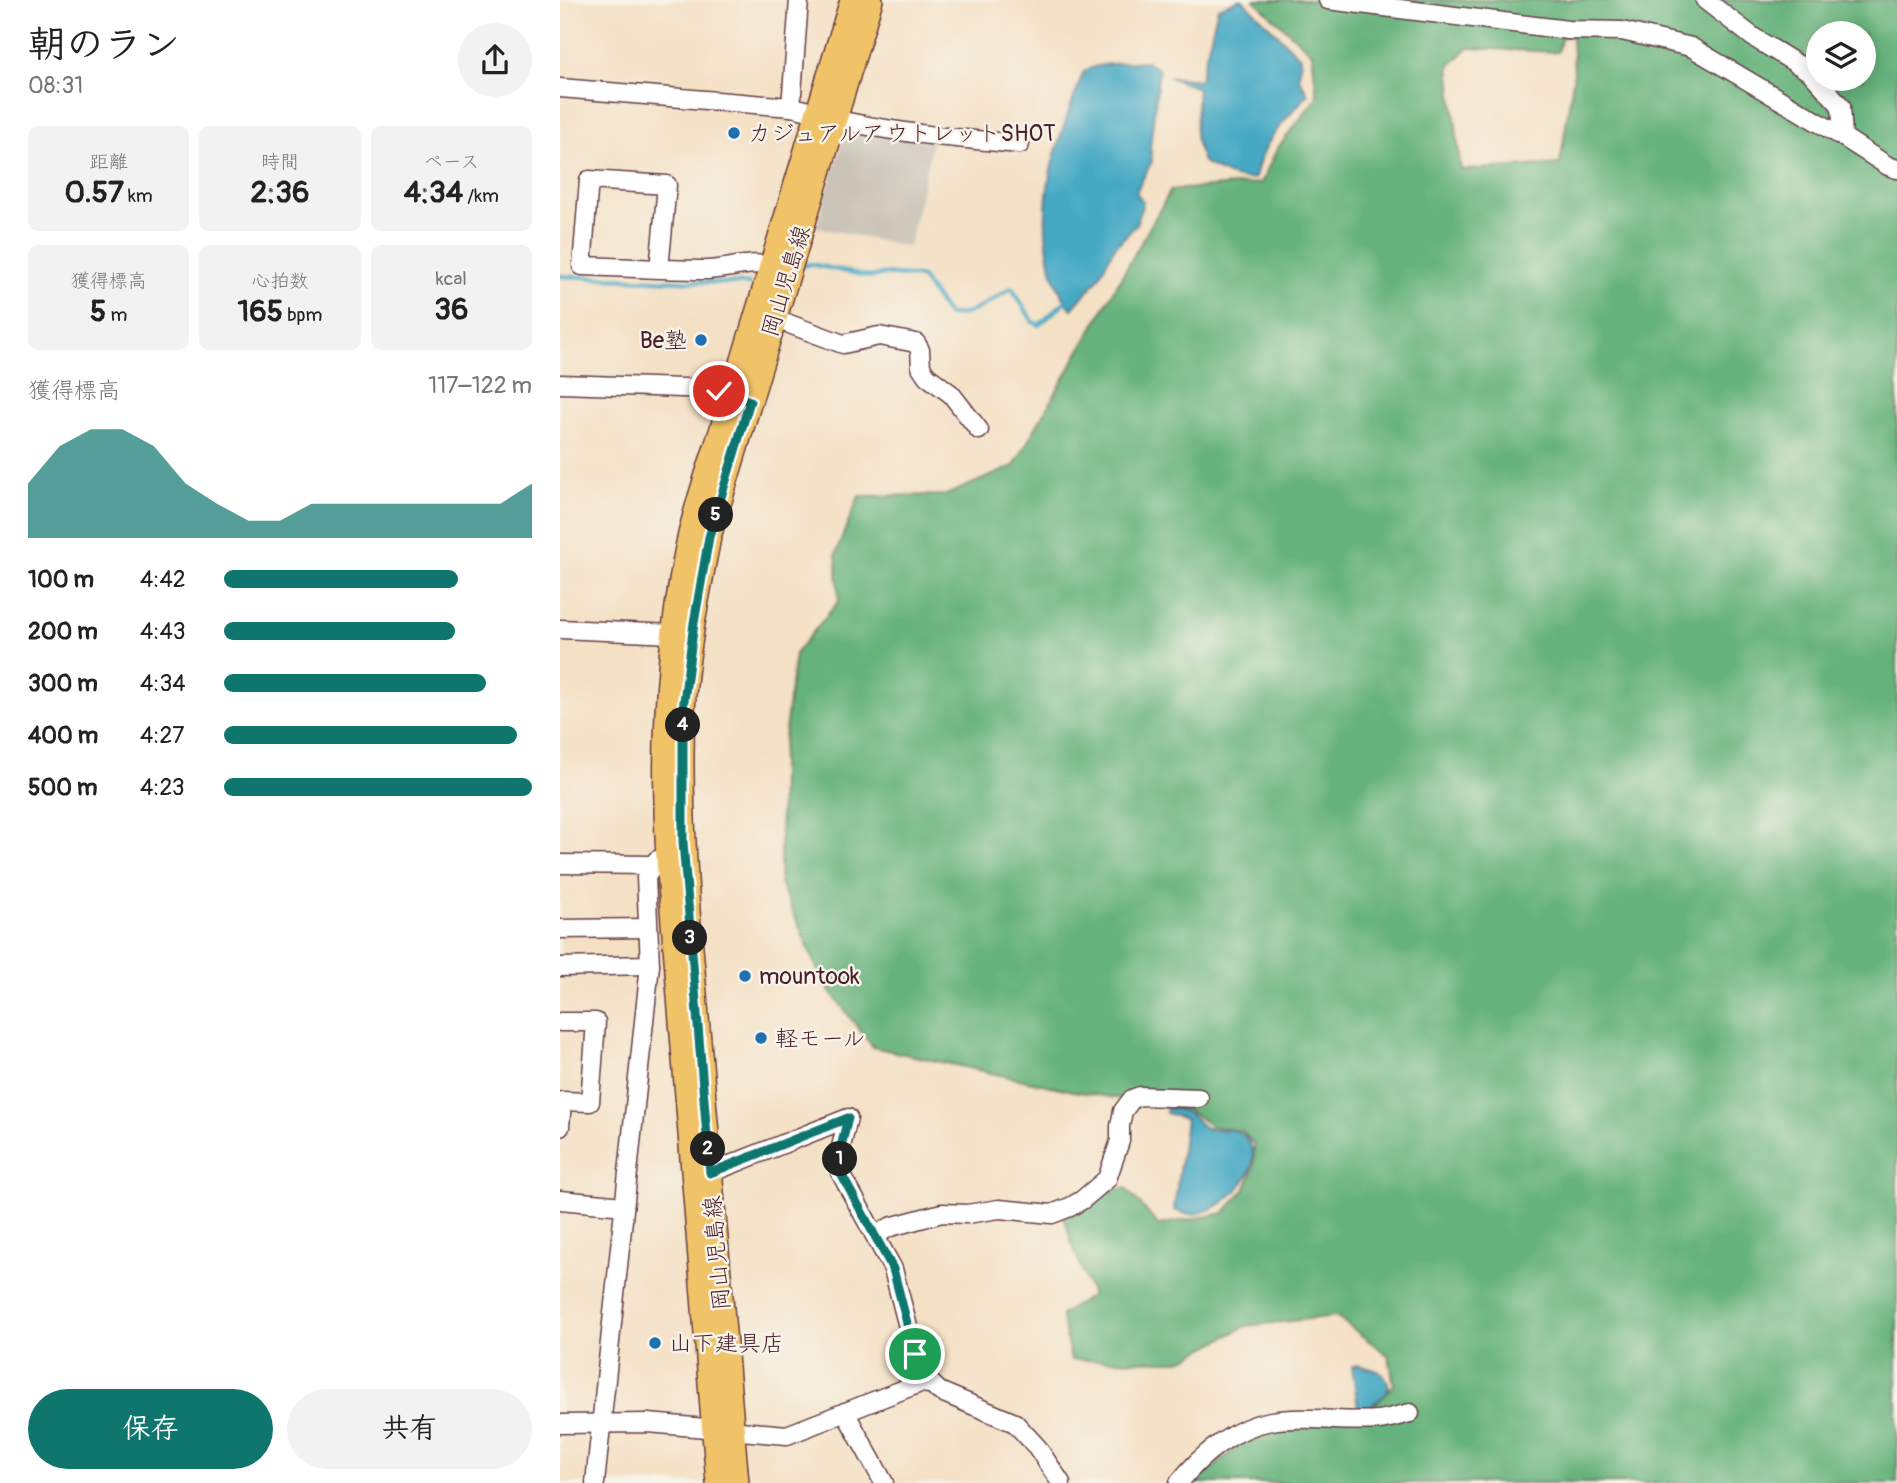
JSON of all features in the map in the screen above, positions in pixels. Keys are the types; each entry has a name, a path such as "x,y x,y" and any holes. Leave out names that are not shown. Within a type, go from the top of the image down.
{"main road":[{"name":"岡山児島線","path":"737,1483 723,1431 699,1147 667,852 665,748 673,634 686,551 741,398 826,116 852,0"},
{"name":"岡山児島線","path":"826,116 871,0"},
{"name":"岡山児島線","path":"667,852 694,623 709,537 741,398"},
{"name":"岡山児島線","path":"699,1147 710,1173 723,1431 718,1483"}],"street":[{"path":"791,107 799,0"},
{"path":"1328,0 1568,30 1622,31 1691,47 1897,169"},
{"path":"1704,0 1753,37 1810,72 1841,106 1843,137"},
{"path":"560,88 791,107 921,135 1020,144"},
{"path":"659,269 667,185 589,180 582,266 659,269 706,270 756,263 780,268"},
{"path":"766,315 843,344 879,336 916,343 920,350 921,367 927,376 951,394 979,430"},
{"path":"560,384 713,389 741,398"},
{"path":"560,629 673,634"},
{"path":"560,864 667,852"},
{"path":"595,1483 650,965 646,877 667,852"},
{"path":"560,929 648,928"},
{"path":"560,967 650,965"},
{"path":"560,1022 596,1023 590,1102 562,1101 560,1127"},
{"path":"876,1235 890,1227 942,1213 967,1214 999,1209 1052,1214 1070,1207 1096,1190 1107,1179 1120,1141 1123,1111 1132,1099 1199,1098"},
{"path":"710,1173 848,1118 840,1151 840,1172 893,1269 915,1354 930,1384 939,1391 1015,1423 1037,1447 1062,1483"},
{"path":"560,1200 624,1206"},
{"path":"560,1424 648,1423 787,1435 920,1383 930,1384"},
{"path":"845,1412 884,1483"},
{"path":"1179,1483 1208,1453 1243,1430 1271,1421 1379,1420 1410,1413"}],"shaded area":[{"path":"847,127 932,142 909,247 816,227"}],"green space":[{"path":"1254,0 1897,0 1897,1483 1195,1483 1251,1435 1367,1413 1394,1385 1389,1356 1336,1316 1246,1326 1180,1361 1071,1360 1061,1315 1092,1295 1064,1216 1105,1190 1126,1188 1158,1225 1224,1213 1246,1188 1254,1165 1254,1144 1242,1131 1211,1126 1188,1110 1073,1091 873,1047 823,982 780,883 781,761 795,654 839,601 836,553 859,496 946,495 1014,466 1171,190 1261,183 1277,149 1317,97 1312,53","holes":["1562,36 1572,37 1574,73 1560,164 1461,170 1449,66 1468,48 1558,52"]}],"water":[{"path":"1243,0 1301,58 1299,78 1308,94 1269,142 1255,178 1248,179 1228,175 1203,162 1195,137 1198,88 1168,77 1200,80 1218,8"},
{"path":"1146,61 1159,70 1150,147 1152,161 1136,192 1143,202 1136,225 1114,248 1098,279 1072,309 1055,279 1047,243 1046,205 1057,147 1083,73 1104,65"},
{"path":"1167,1108 1188,1113 1204,1127 1241,1133 1252,1149 1248,1175 1239,1188 1215,1207 1187,1214 1174,1210 1186,1119 1166,1113"},
{"path":"1358,1365 1382,1373 1389,1387 1386,1394 1365,1410 1358,1408 1352,1366"}],"waterway":[{"path":"803,266 810,264 872,277 882,274 921,277 948,315 973,311 1012,288 1033,322 1039,325 1068,299"},
{"path":"560,276 749,284"}],"place":[{"name":"カジュアルアウトレットSHOT","path":"734,133"},
{"name":"Be塾","path":"701,340"},
{"name":"mountook","path":"745,976"},
{"name":"軽モール","path":"761,1038"},
{"name":"山下建具店","path":"655,1343"}],"route":[{"path":"719,391 750,401 709,537 687,667 682,750 683,842 710,1173 848,1118 840,1151 840,1172 893,1269 915,1354"}]}
